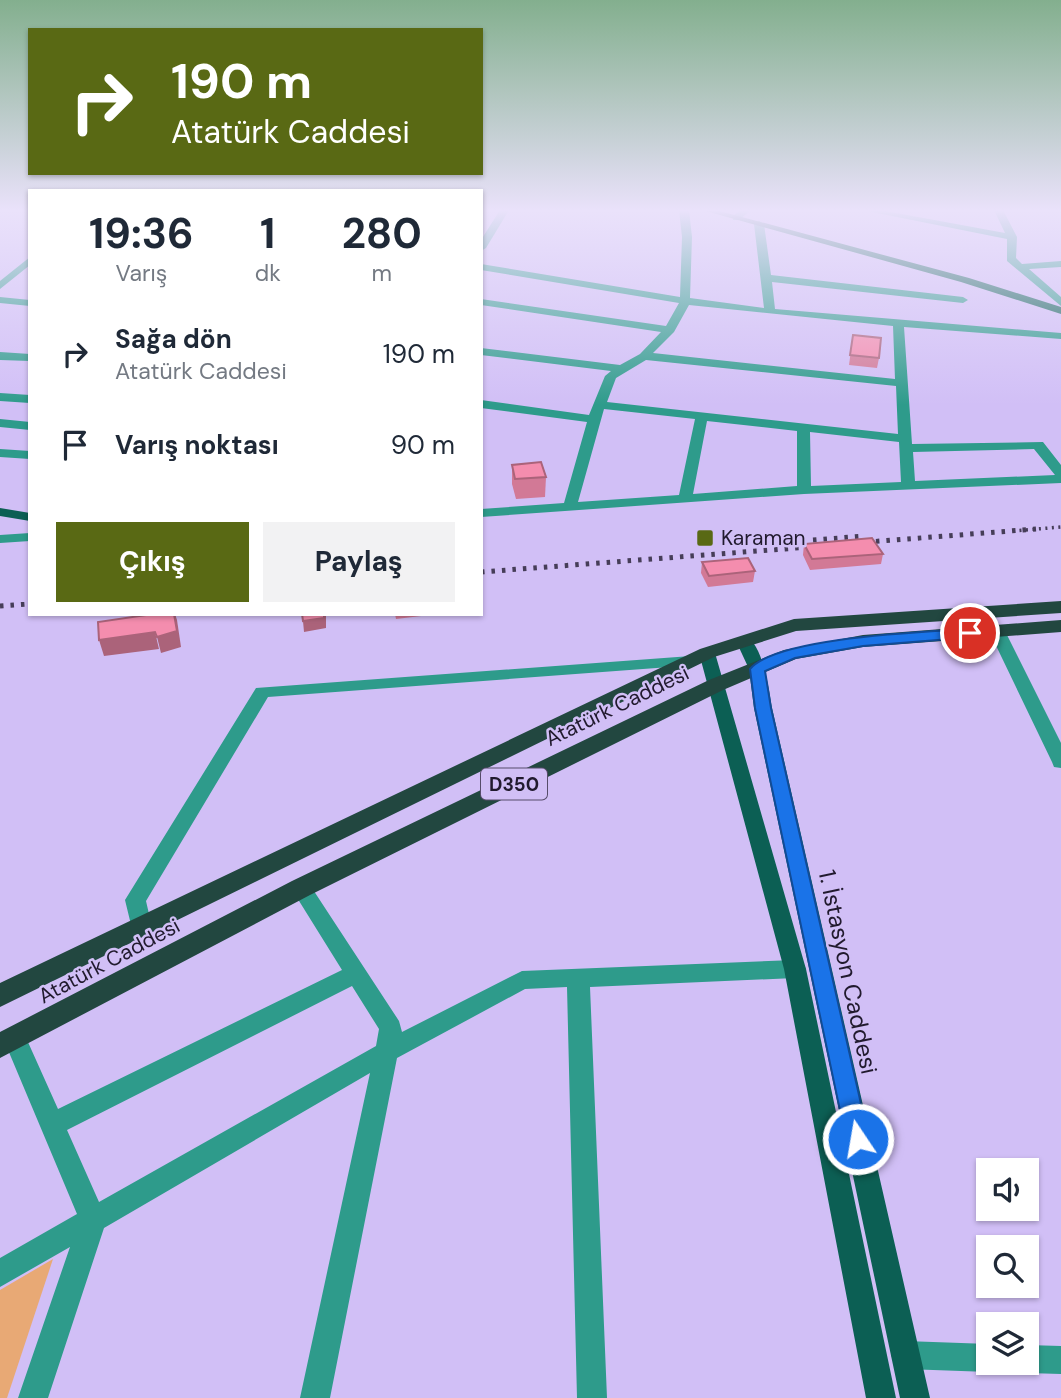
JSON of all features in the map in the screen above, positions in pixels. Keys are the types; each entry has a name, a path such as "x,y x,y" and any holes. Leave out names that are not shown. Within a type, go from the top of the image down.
{"highway":[{"name":"Atatürk Caddesi","path":"0,996 699,657 794,625 1061,607"},
{"name":"Atatürk Caddesi","path":"7,1042 301,888 716,685 791,654 863,642 1061,626"}],"main road":[{"path":"947,275 1061,311"},
{"path":"0,512 28,517"},
{"name":"1. İstasyon Caddesi","path":"744,641 757,669 763,708 915,1398"},
{"path":"699,657 716,685 795,969 881,1398"}],"street":[{"path":"541,275 685,301 898,323 962,314"},
{"path":"570,506 594,419 611,376 644,356 670,330 685,301 686,275"},
{"path":"1028,275 1061,303"},
{"path":"770,310 766,278 962,314 1061,336"},
{"path":"962,314 965,280"},
{"path":"0,300 28,303"},
{"path":"483,302 670,330"},
{"path":"898,323 908,486"},
{"path":"483,351 622,369"},
{"path":"0,356 28,358"},
{"path":"644,356 902,383"},
{"path":"0,397 28,399"},
{"path":"483,404 594,419"},
{"path":"600,405 803,428 905,443 1038,445 1061,477"},
{"path":"685,499 702,416"},
{"path":"0,437 7,424 28,426"},
{"path":"803,428 804,490"},
{"path":"0,453 28,455"},
{"path":"483,513 804,490 1061,477"},
{"path":"0,539 28,537"},
{"path":"997,631 1061,762"},
{"path":"141,928 135,900 262,692 699,657"},
{"path":"301,888 391,1028 389,1050 315,1398"},
{"path":"0,1273 389,1050 523,980 795,969"},
{"path":"51,1125 356,973"},
{"path":"578,977 592,1398"},
{"path":"7,1042 51,1125 93,1220 33,1398"},
{"path":"905,1355 976,1358"},
{"path":"1039,1359 1061,1360"}],"shaded area":[{"path":"53,1259 7,1398 0,1398 0,1290"}],"building":[{"path":"853,335 881,338 879,358 850,355"},
{"path":"541,462 546,477 515,479 512,465"},
{"path":"872,538 883,554 812,559 804,544"},
{"path":"748,558 755,571 709,576 702,562"},
{"path":"139,616 174,616 177,631 157,637 155,632 99,640 98,622"},
{"path":"302,616 324,616 324,618 303,621"}],"railway":[{"path":"1013,531 1061,527"},
{"path":"855,543 1036,529"},
{"path":"813,540 865,536"},
{"path":"483,572 823,546"},
{"path":"0,606 28,604"}],"place":[{"name":"Karaman","path":"705,538"}],"route":[{"path":"858,1139 763,708 757,669 791,654 863,642 970,633"}]}
